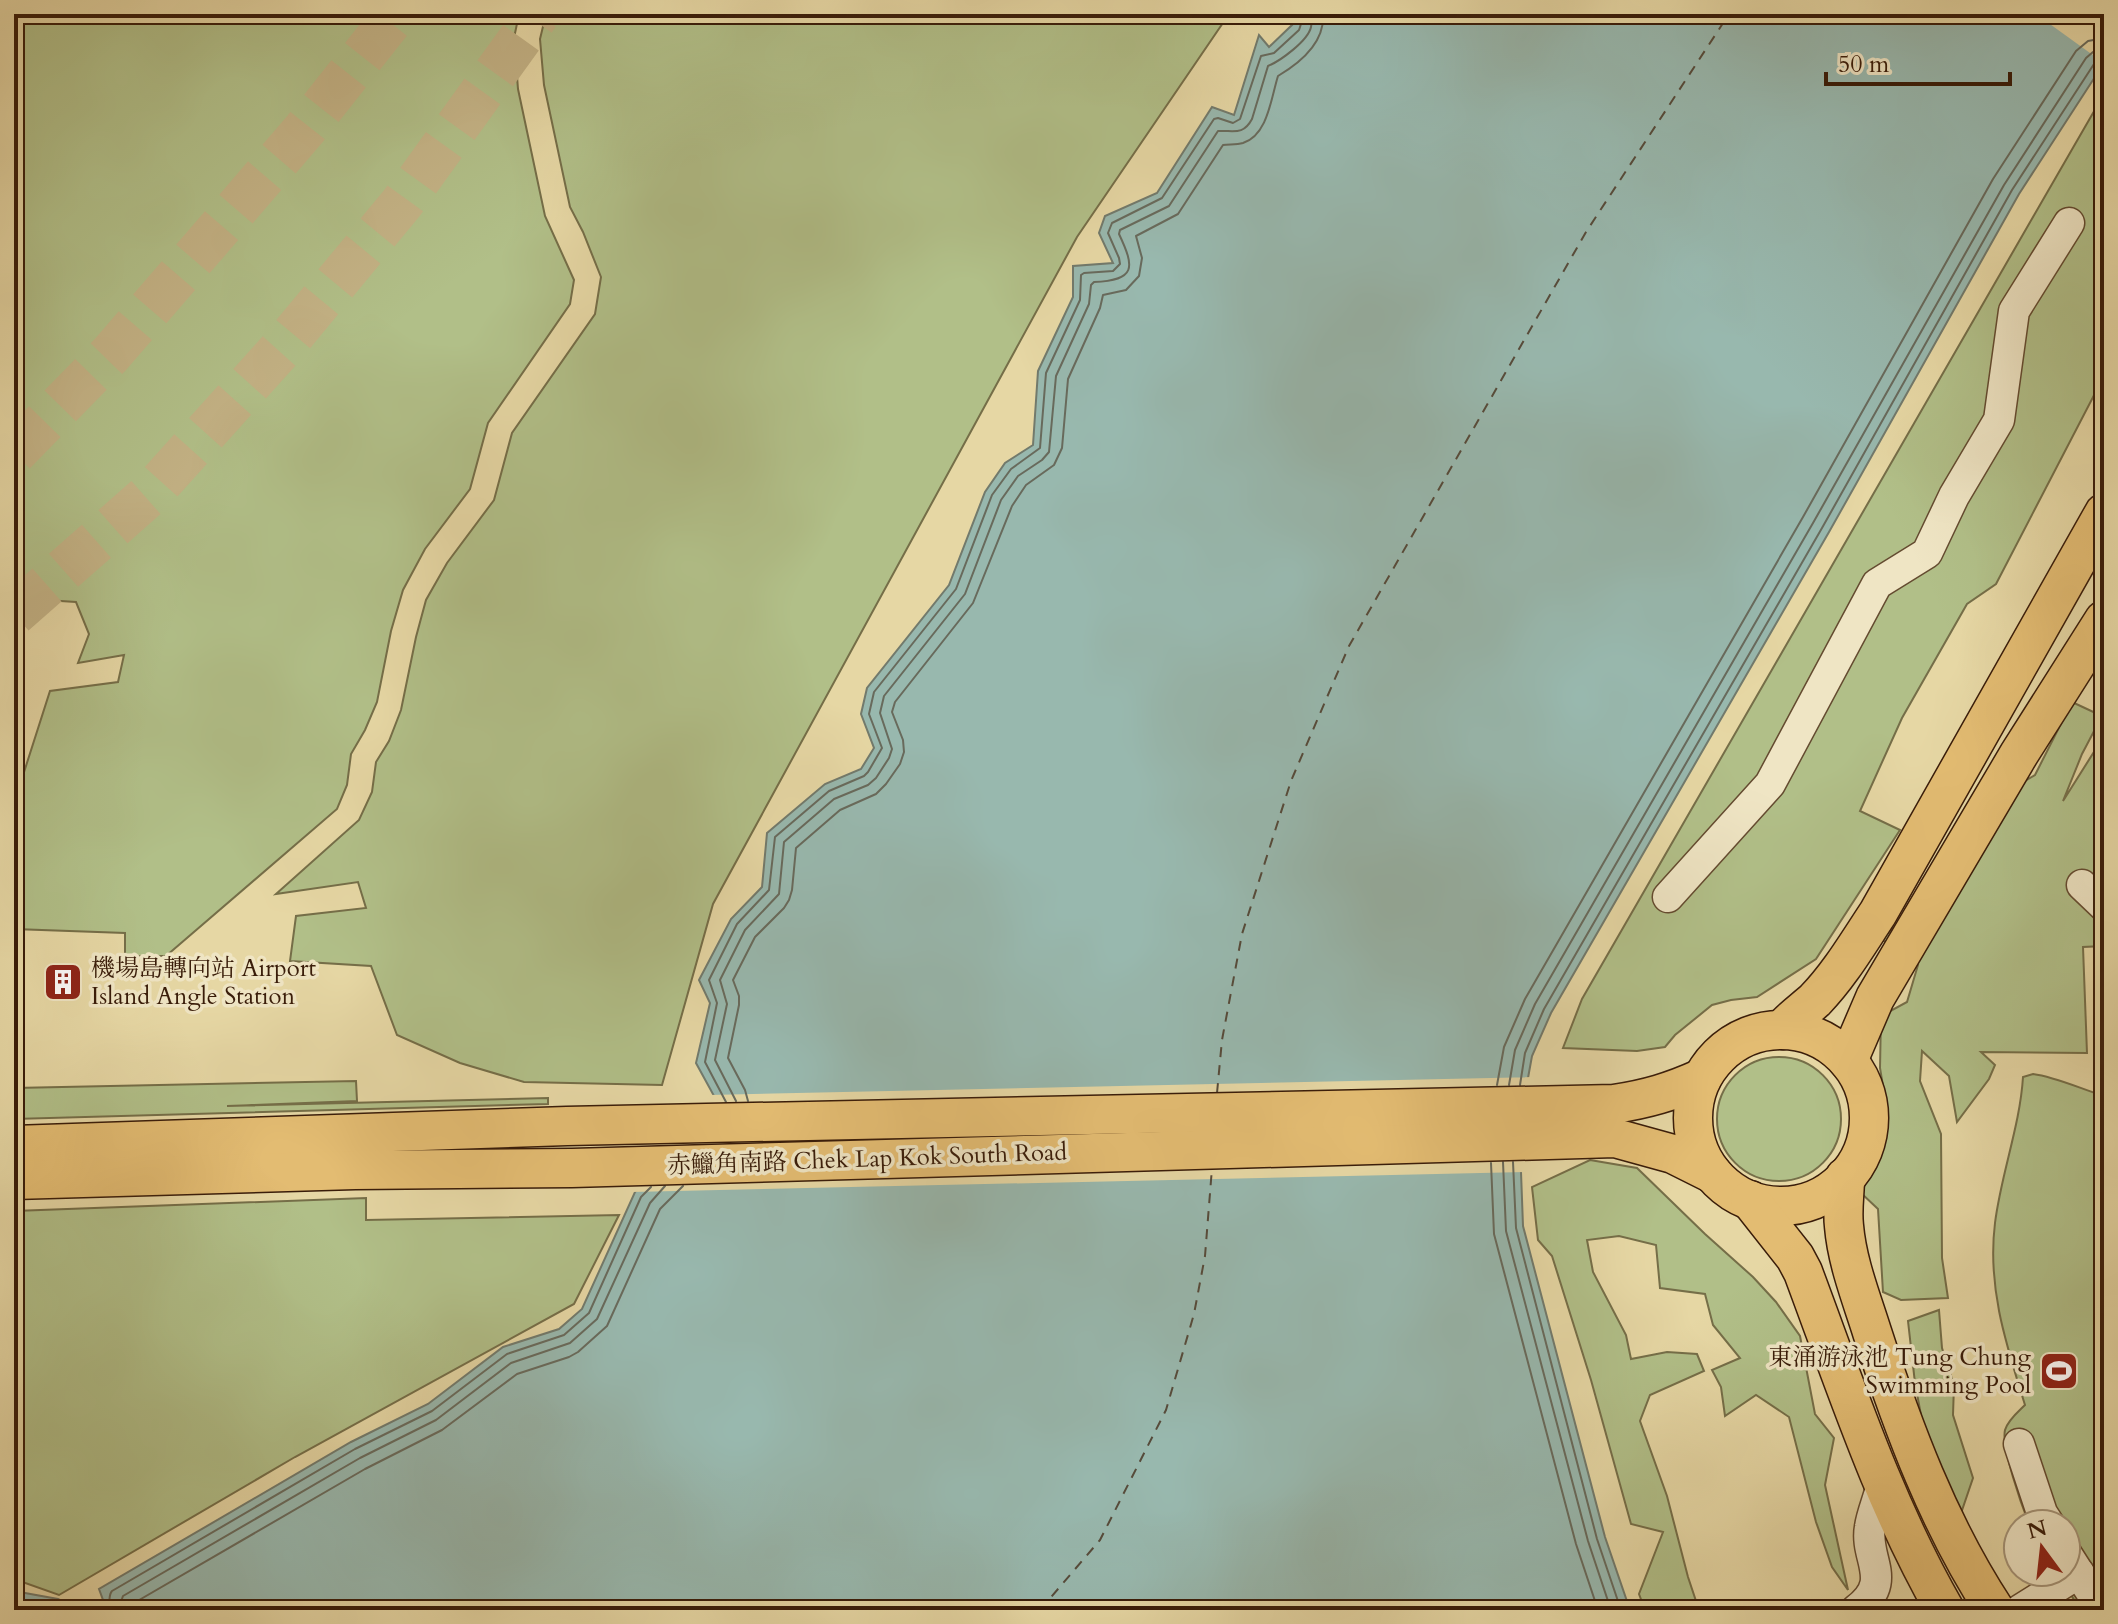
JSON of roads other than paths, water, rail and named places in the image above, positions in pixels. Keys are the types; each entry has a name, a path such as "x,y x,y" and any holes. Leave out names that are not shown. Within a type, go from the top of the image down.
{"main road":[{"path":"1782,1030 1839,971 1878,913 2104,513"},
{"path":"1848,1061 1875,998 2019,754 2104,620"},
{"path":"1782,1030 1819,1038 1848,1061 1864,1088 1869,1119 1862,1150 1845,1177 1818,1197 1784,1205 1750,1200 1730,1190 1713,1174 1701,1156 1692,1118 1696,1092 1714,1060 1731,1045 1756,1033 1782,1030"},
{"name":"赤鱲角南路 Chek Lap Kok South Road","path":"14,1180 355,1170 537,1169 1615,1121 1644,1100 1670,1093 1702,1078"},
{"name":"赤鱲角南路 Chek Lap Kok South Road","path":"14,1145 567,1126 1615,1121 1713,1174"},
{"path":"1845,1177 1844,1224 1851,1267 1887,1378 1938,1508 1995,1610"},
{"path":"1750,1200 1795,1257 1803,1272 1882,1484 1945,1610"}],"street":[{"path":"1668,897 1770,784 1877,584 1927,553 1954,496 1999,420 2014,311 2069,223"},
{"path":"2082,885 2104,906"},
{"path":"2019,1444 2040,1508"},
{"path":"1856,1610 1869,1597 1877,1576 1869,1539 1882,1484"},
{"path":"2082,1580 2104,1602"},
{"path":"2027,1606 2048,1588"}],"water":[{"path":"1292,14 2104,14 2104,63 2019,194 1829,532 1551,1013 1532,1056 1521,1172 1523,1226 1605,1537 1630,1610 97,1610 103,1600 99,1589 351,1442 428,1404 503,1347 559,1329 582,1309 635,1192 719,1105 696,1063 710,1003 699,980 731,919 762,887 767,833 825,784 861,769 874,748 861,714 867,688 949,585 985,492 1005,463 1033,445 1038,371 1073,297 1073,266 1113,263 1099,233 1105,216 1157,193 1212,107 1234,115 1259,35 1269,47 1293,24"},
{"path":"14,1591 58,1599 79,1610 14,1610"}],"tunnel":[{"path":"14,453 110,355 305,129 396,14"},
{"path":"14,614 150,494 280,350 402,203 538,14"}],"place":[{"name":"機場島轉向站 Airport Island Angle Station","path":"63,982"},
{"name":"東涌游泳池 Tung Chung Swimming Pool","path":"2059,1371"}]}
